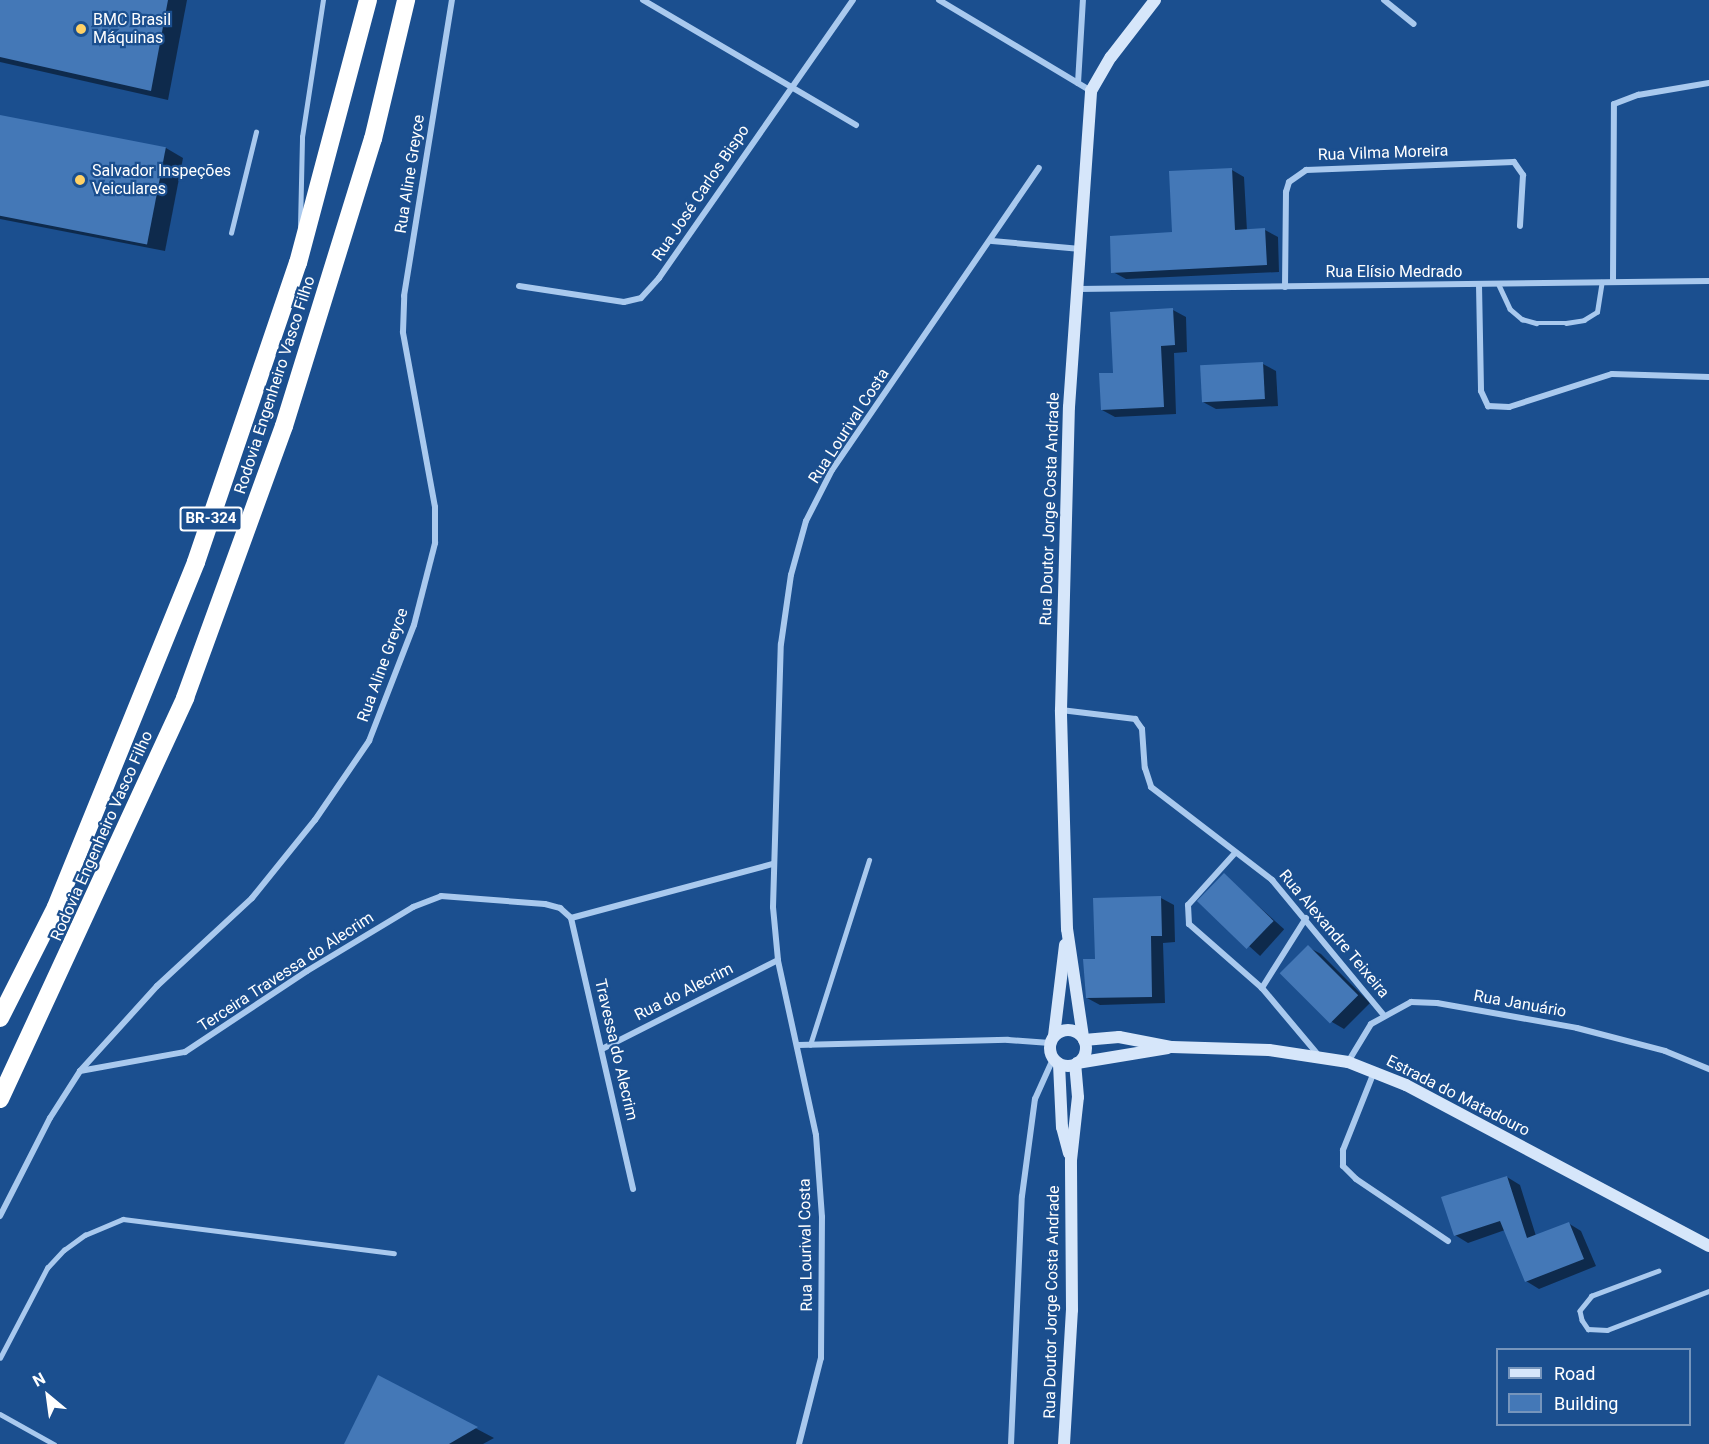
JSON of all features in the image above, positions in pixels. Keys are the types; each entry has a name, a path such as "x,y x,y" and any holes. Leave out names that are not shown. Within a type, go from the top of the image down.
{"highway":[{"name":"Rodovia Engenheiro Vasco Filho","path":"0,1018 56,907 196,562 298,263 368,0"},
{"name":"Rodovia Engenheiro Vasco Filho","path":"0,1099 186,698 284,426 373,139 406,0"}],"main road":[{"path":"1091,91 1111,57 1155,0"},
{"name":"Rua Doutor Jorge Costa Andrade","path":"1083,1039 1067,929 1061,710 1069,407 1091,91"},
{"name":"Rua Doutor Jorge Costa Andrade","path":"1052,1039 1067,929"},
{"path":"1069,1029 1083,1039 1086,1053 1076,1064 1056,1061 1052,1039 1069,1029"},
{"name":"Estrada do Matadouro","path":"1083,1039 1119,1037 1172,1047"},
{"name":"Estrada do Matadouro","path":"1076,1064 1172,1047 1220,1047 1319,1056 1348,1062 1406,1084 1709,1246"},
{"name":"Rua Doutor Jorge Costa Andrade","path":"1056,1061 1062,1127 1071,1160"},
{"name":"Rua Doutor Jorge Costa Andrade","path":"1064,1444 1072,1310 1071,1160 1078,1097 1076,1064"}],"street":[{"name":"Rua Aline Greyce","path":"0,1216 50,1118 80,1071 157,986 252,898 315,820 369,741 414,625 435,543 435,507 403,332 404,296 452,0"},
{"path":"643,0 856,125"},
{"name":"Rua José Carlos Bispo","path":"519,286 624,302 641,298 659,278 789,87 853,0"},
{"path":"939,0 1091,91"},
{"path":"1078,83 1083,0"},
{"path":"1384,0 1414,24"},
{"path":"1613,282 1614,104 1638,95 1709,83"},
{"name":"Rua Vilma Moreira","path":"1286,286 1286,192 1296,175 1317,168 1514,162 1523,175 1520,226"},
{"name":"Rua Lourival Costa","path":"799,1444 821,1358 822,1217 816,1135 778,960 772,864 781,644 790,575 806,521 832,470 992,241 1039,168"},
{"path":"992,241 1081,249"},
{"name":"Rua Elísio Medrado","path":"1078,289 1709,281"},
{"path":"1479,285 1481,391 1488,406 1499,408 1612,374 1709,377"},
{"name":"Rua Alexandre Teixeira","path":"1061,710 1135,719 1144,736 1145,768 1151,787 1272,880 1306,918 1383,1014"},
{"path":"1235,853 1188,906 1189,924 1262,988 1319,1056"},
{"path":"571,918 772,864"},
{"name":"Terceira Travessa do Alecrim","path":"80,1071 185,1052 307,971 413,906 441,896 545,904 560,908 571,918"},
{"name":"Travessa do Alecrim","path":"571,918 633,1189"},
{"path":"1262,988 1306,918"},
{"name":"Rua do Alecrim","path":"602,1049 778,960"},
{"name":"Rua Januário","path":"1348,1062 1371,1024 1383,1014 1411,1002 1437,1003 1621,1038 1709,1069"},
{"path":"798,1045 1052,1039"},
{"path":"1011,1444 1022,1196 1035,1099 1056,1061"},
{"path":"1374,1072 1343,1150 1343,1166 1356,1179 1448,1241"}],"lane":[{"name":"Rodovia Engenheiro Vasco Filho","path":"298,263 302,137 323,0"},
{"path":"231,233 256,132"},
{"path":"1499,285 1510,309 1522,319 1536,323 1566,323 1584,320 1597,312 1602,282"},
{"path":"810,1045 869,860"},
{"path":"0,1358 47,1268 64,1250 85,1235 123,1219 394,1253"},
{"path":"1659,1271 1592,1296 1580,1311 1588,1329 1607,1330 1709,1291"},
{"path":"0,1414 54,1444"}],"building":[{"name":"BMC Brasil Máquinas","path":"0,0 168,0 151,91 0,57"},
{"name":"Salvador Inspeções Veiculares","path":"0,115 166,147 147,244 0,216"},
{"path":"1232,168 1235,230 1265,228 1267,265 1111,273 1110,236 1172,232 1169,171"},
{"path":"1173,308 1175,345 1161,346 1164,407 1101,410 1099,373 1113,373 1110,312"},
{"path":"1263,362 1265,399 1202,402 1200,365"},
{"path":"1224,873 1274,921 1247,949 1197,901"},
{"path":"1161,896 1162,936 1151,936 1152,997 1086,998 1083,959 1095,959 1093,898"},
{"path":"1308,945 1358,995 1330,1023 1280,973"},
{"path":"1507,1176 1527,1238 1569,1222 1584,1259 1525,1282 1500,1221 1454,1236 1441,1197"},
{"path":"378,1375 478,1427 449,1444 344,1444"}],"place":[{"name":"BMC Brasil Máquinas","path":"81,29"},
{"name":"Salvador Inspeções Veiculares","path":"80,180"}]}
